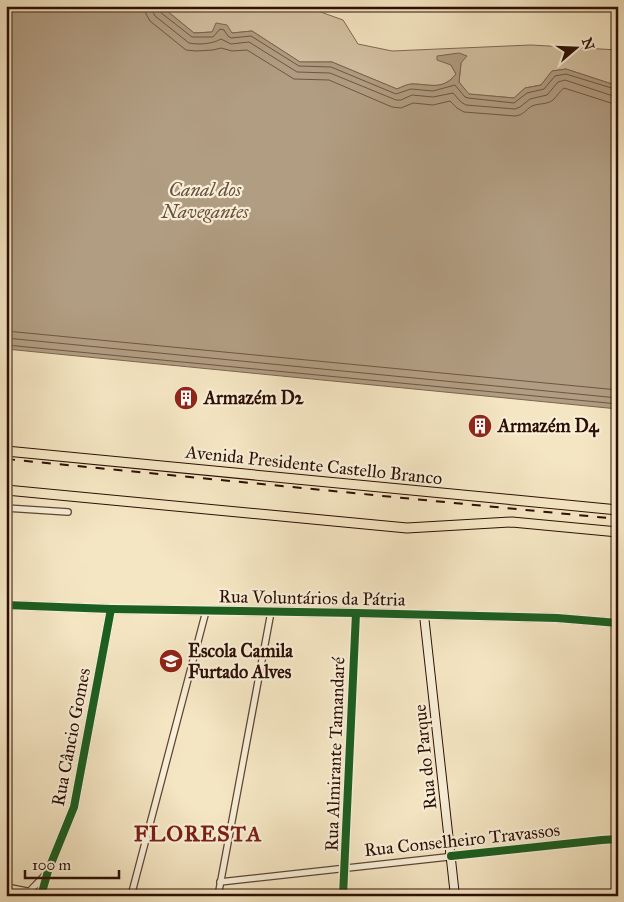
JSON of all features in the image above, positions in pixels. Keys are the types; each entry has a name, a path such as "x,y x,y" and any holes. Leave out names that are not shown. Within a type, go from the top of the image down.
{"main road":[{"name":"Avenida Presidente Castello Branco","path":"6,451 618,510"},
{"path":"6,490 407,528 512,522 618,532"},
{"name":"Rua Voluntários da Pátria","path":"6,605 206,611 356,612 557,618 618,623"},
{"name":"Rua Câncio Gomes","path":"42,895 48,871 74,807 111,609"},
{"name":"Rua do Parque","path":"424,615 455,896"}],"street":[{"path":"6,508 68,512"},
{"path":"131,896 206,611"},
{"path":"218,896 271,612"},
{"name":"Rua Almirante Tamandaré","path":"343,896 356,612"},
{"name":"Rua Conselheiro Travassos","path":"220,882 602,840 618,840"},
{"path":"27,894 48,871"},
{"path":"6,887 27,894 42,895"}],"shaded area":[{"path":"161,6 304,6 343,20 358,44 392,51 531,45 618,50 618,86 566,69 552,71 541,85 525,88 514,98 468,94 459,82 461,63 451,65 456,74 446,83 441,85 410,84 397,89 332,62 300,62 252,31 194,33"}],"water":[{"name":"Canal dos Navegantes","path":"6,6 161,6 194,33 212,32 216,23 227,25 232,33 252,31 300,62 332,62 397,89 410,84 441,85 446,83 456,74 451,65 437,60 437,56 459,53 467,56 461,63 459,82 469,94 514,98 525,88 541,85 552,71 566,69 618,86 618,409 6,349"}],"railway":[{"path":"6,459 618,519"}],"cycle path":[{"path":"6,605 111,609 557,618 618,623"},
{"path":"41,896 48,871 74,807 111,609"},
{"path":"343,896 356,613"},
{"path":"451,856 618,839"}],"place":[{"name":"Armazém D2","path":"186,398"},
{"name":"Armazém D4","path":"480,426"},
{"name":"Escola Camila Furtado Alves","path":"171,661"}],"district":[{"name":"FLORESTA","path":"198,833"}]}
